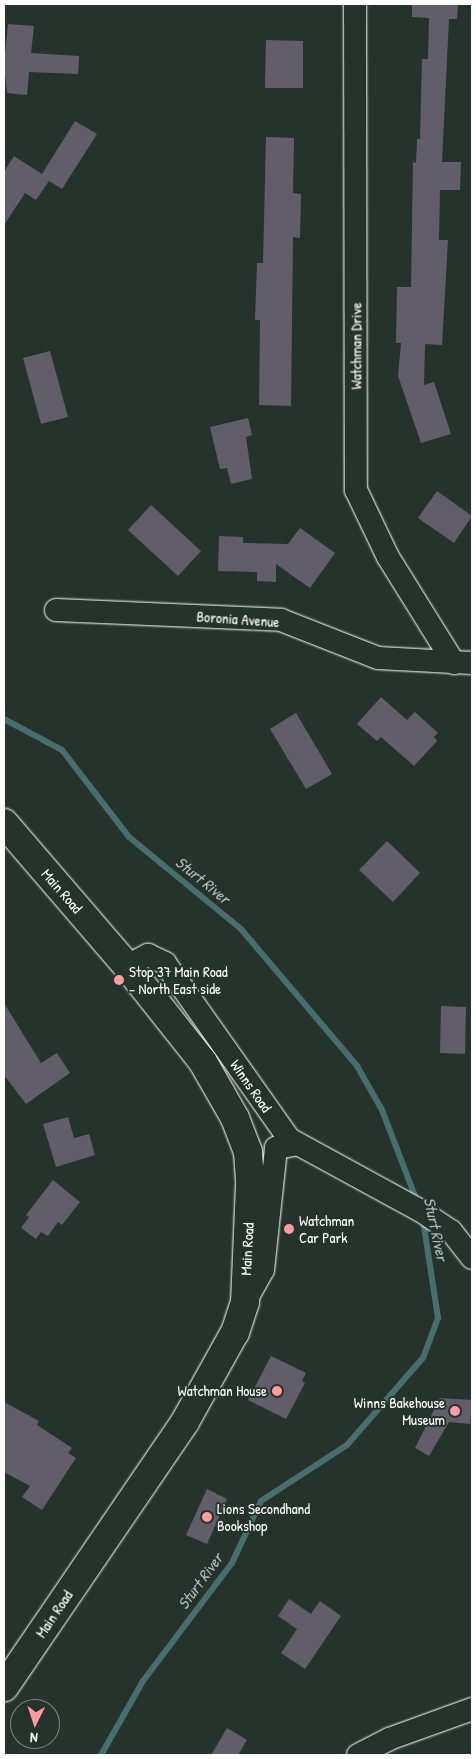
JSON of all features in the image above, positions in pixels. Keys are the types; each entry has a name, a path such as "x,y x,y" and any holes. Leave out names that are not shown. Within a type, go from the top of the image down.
{"main road":[{"name":"Main Road","path":"4,823 128,966 203,1062 235,1118 248,1152 245,1302 235,1332 185,1422 4,1687"}],"street":[{"name":"Watchman Drive","path":"355,4 356,490 388,557 463,663"},
{"name":"Boronia Avenue","path":"56,610 281,620 378,658 463,663"},
{"name":"Winns Road","path":"128,966 148,955 165,963 289,1139 401,1199 451,1231 472,1258"},
{"path":"245,1302 263,1270 276,1148 298,1144"},
{"path":"358,1755 388,1739 472,1709"}],"building":[{"path":"412,4 458,4 457,19 449,19 442,162 461,162 460,190 440,190 439,240 448,240 442,345 425,344 424,385 434,382 451,434 421,443 398,376 401,343 396,343 397,287 411,287 413,162 416,163 417,139 420,139 422,59 428,59 429,18 412,17"},
{"path":"8,24 34,26 31,53 79,56 78,74 29,72 27,95 7,93 4,64"},
{"path":"266,40 303,41 303,88 265,88"},
{"path":"75,121 97,134 62,189 49,181 36,200 25,193 4,225 4,172 14,156 42,174"},
{"path":"266,137 294,138 293,193 301,194 300,238 293,237 291,406 259,405 260,320 255,320 257,263 263,263"},
{"path":"50,351 68,417 41,424 23,358"},
{"path":"248,418 252,435 246,437 252,479 231,484 227,468 220,469 210,427"},
{"path":"437,491 472,516 454,543 418,518"},
{"path":"151,505 201,551 178,576 128,530"},
{"path":"300,528 335,553 310,588 276,564 276,582 257,581 257,572 218,571 219,536 243,537 243,543 288,544"},
{"path":"381,697 407,720 415,712 438,733 434,737 437,741 414,766 381,737 377,741 357,724"},
{"path":"296,713 332,774 306,789 270,729"},
{"path":"387,841 420,873 393,902 359,870"},
{"path":"4,1003 41,1063 57,1053 70,1073 26,1104 4,1075"},
{"path":"441,1006 466,1007 465,1054 440,1053"},
{"path":"68,1117 74,1138 89,1134 95,1155 56,1167 43,1124"},
{"path":"53,1180 80,1202 62,1225 58,1222 48,1236 41,1232 36,1239 21,1228 29,1217 26,1215"},
{"name":"Watchman House","path":"271,1356 306,1373 302,1381 305,1383 286,1419 248,1400"},
{"path":"440,1398 472,1400 470,1424 449,1422 429,1456 415,1448"},
{"path":"4,1402 39,1421 37,1425 72,1448 68,1453 76,1458 42,1510 22,1497 30,1486 4,1472"},
{"name":"Lions Secondhand Bookshop","path":"207,1489 227,1499 207,1544 186,1535"},
{"path":"289,1599 311,1614 320,1601 341,1616 305,1669 281,1653 297,1629 278,1616"},
{"path":"227,1728 247,1740 238,1755 211,1755"}],"waterway":[{"name":"Sturt River","path":"4,719 62,750 129,837 241,929 357,1066 382,1110 417,1201"},
{"name":"Sturt River","path":"101,1755 143,1681 232,1563 261,1501 347,1445 423,1358 438,1318 423,1220"}],"place":[{"name":"Stop 37 Main Road - North East side","path":"119,980"},
{"name":"Watchman Car Park","path":"289,1229"},
{"name":"Watchman House","path":"277,1391"},
{"name":"Winns Bakehouse Museum","path":"455,1411"},
{"name":"Lions Secondhand Bookshop","path":"207,1517"}]}
